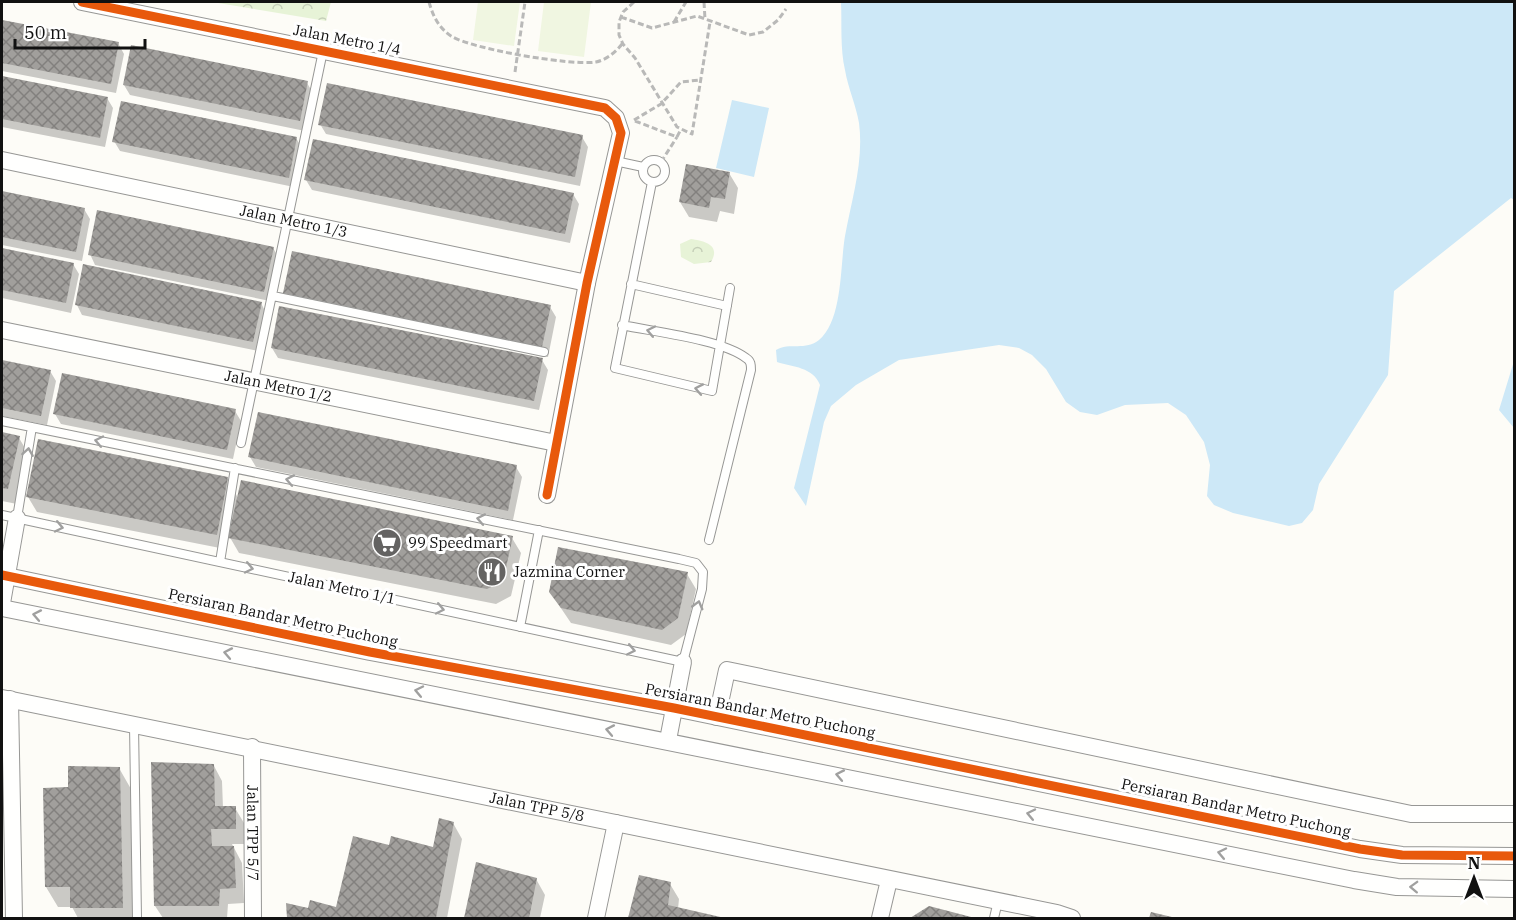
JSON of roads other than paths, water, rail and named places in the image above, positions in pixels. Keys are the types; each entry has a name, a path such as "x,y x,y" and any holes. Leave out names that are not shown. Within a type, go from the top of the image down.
{"street":[{"name":"Jalan Metro 1/4","path":"82,2 605,108 626,123 621,133 615,161"},
{"name":"Jalan Metro 1/3","path":"2,160 587,283"},
{"path":"547,495 587,283 615,161"},
{"name":"Jalan Metro 1/2","path":"2,330 556,443"},
{"path":"9,517 2,605 1354,880 1397,887 1515,889"},
{"name":"Persiaran Bandar Metro Puchong","path":"4,575 370,652 674,708 1360,849 1402,855 1515,856"},
{"path":"668,741 683,662"},
{"path":"717,717 727,670 1411,814 1515,814"},
{"path":"6,699 14,918"},
{"name":"Jalan TPP 5/8","path":"6,699 252,747 1072,918"},
{"name":"Jalan TPP 5/7","path":"252,747 253,918"},
{"path":"596,918 616,823"},
{"path":"880,918 889,879"}],"lane":[{"path":"241,443 323,51"},
{"path":"643,167 653,159 661,162 665,168 662,179 652,182"},
{"path":"615,161 643,167"},
{"path":"643,167 643,175 652,182"},
{"path":"652,182 615,368 705,392 712,391 715,385 730,288"},
{"path":"631,284 727,306"},
{"path":"273,296 544,351"},
{"path":"622,325 721,346 751,362 710,540"},
{"path":"2,421 696,563 703,572 702,589 683,662"},
{"path":"9,517 32,427"},
{"path":"220,562 235,468"},
{"name":"Jalan Metro 1/1","path":"9,517 683,662"},
{"path":"520,627 539,530"},
{"path":"134,725 137,918"},
{"path":"994,918 998,901"}],"water":[{"path":"841,2 1514,2 1514,200 1511,198 1394,291 1388,375 1319,484 1313,510 1302,523 1289,526 1233,513 1214,505 1207,496 1210,465 1204,442 1186,415 1168,403 1125,405 1097,415 1080,412 1066,402 1046,369 1032,355 1019,348 999,345 899,360 856,385 831,406 824,422 806,506 794,488 820,385 808,371 777,362 776,350 809,345 819,340 827,331 832,319 839,291 845,236 860,151 858,116 843,62"},
{"path":"732,100 769,108 754,177 716,168"},
{"path":"1514,361 1514,428 1499,410"}],"place":[{"name":"99 Speedmart","path":"387,543"},
{"name":"Jazmina Corner","path":"492,572"}]}
